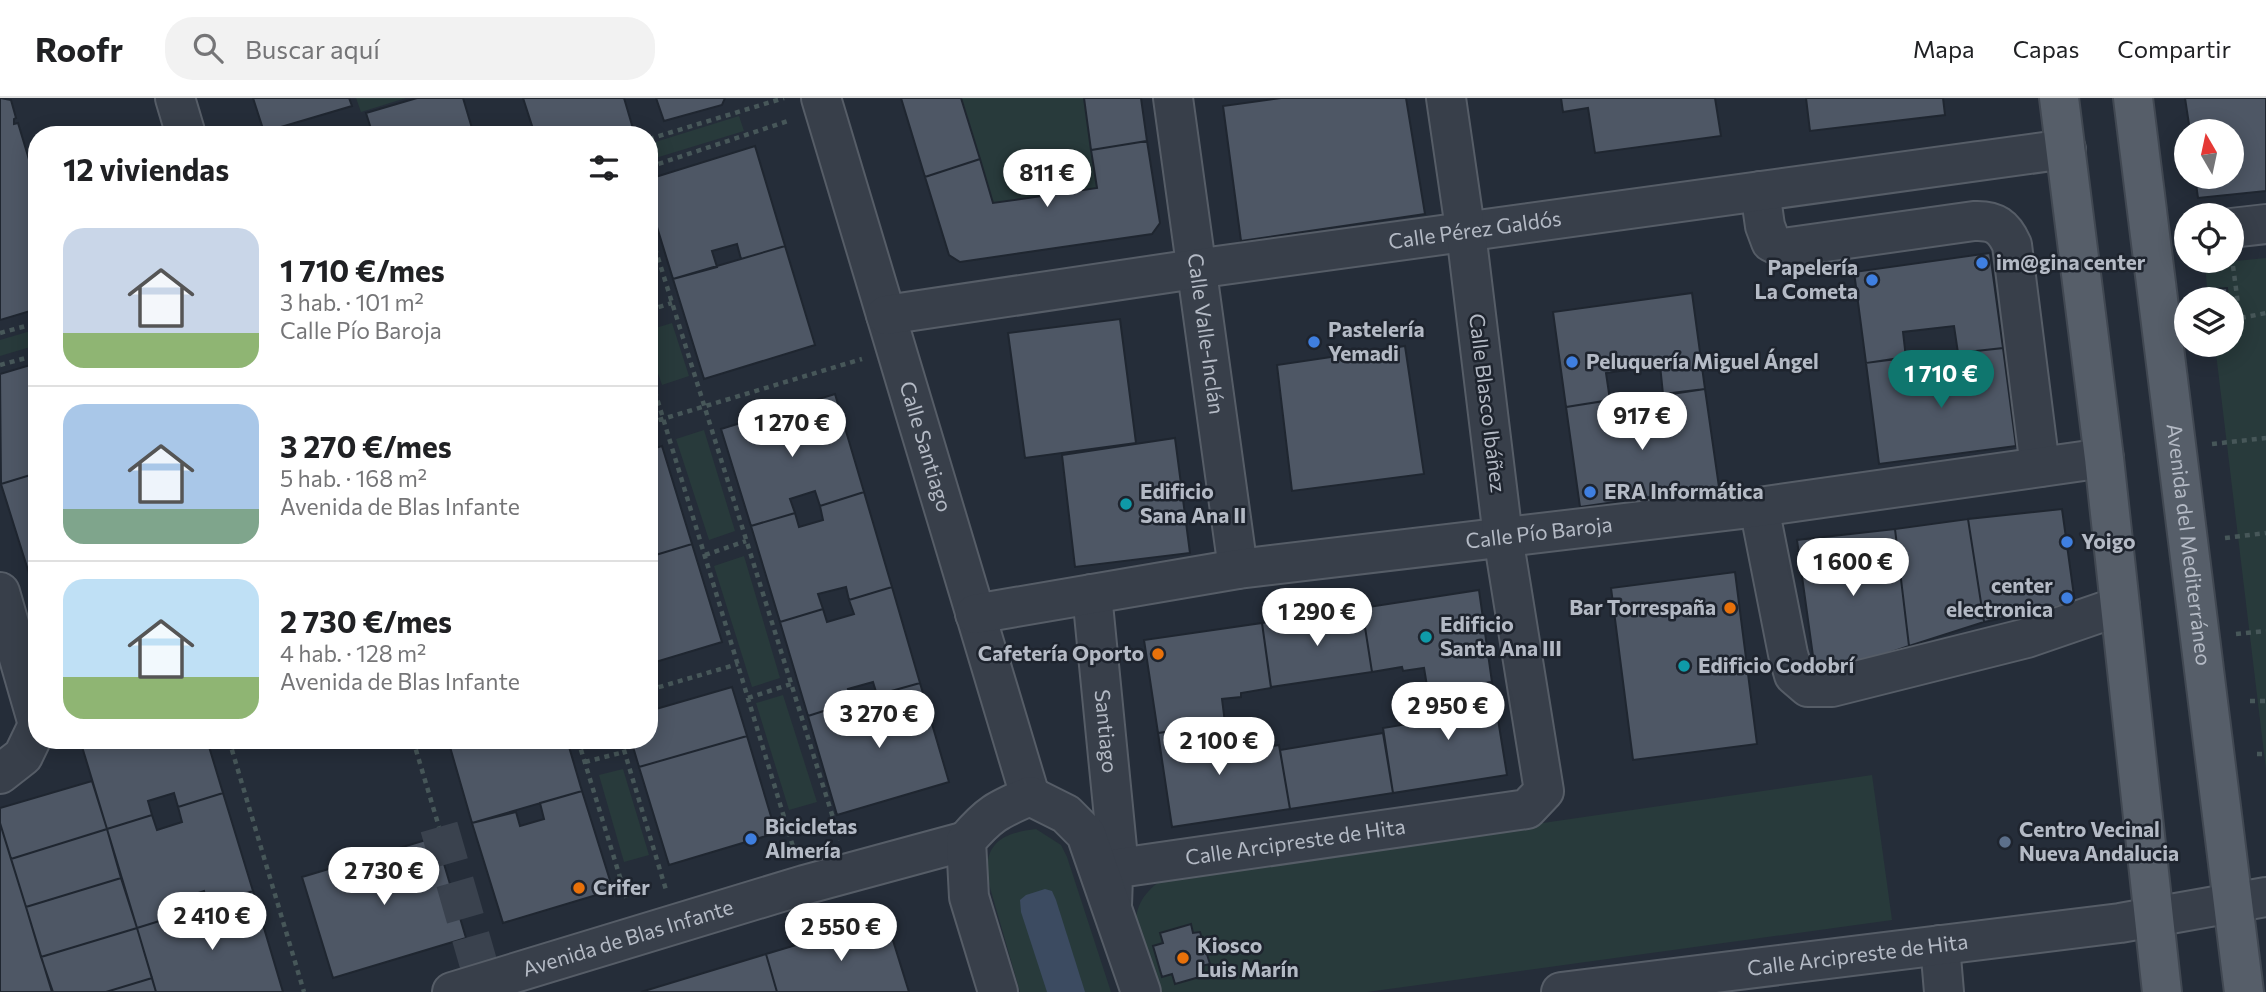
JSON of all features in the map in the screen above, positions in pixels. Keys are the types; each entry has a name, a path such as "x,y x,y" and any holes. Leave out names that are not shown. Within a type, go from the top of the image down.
{"main road":[{"path":"2059,98 2104,458 2142,816 2156,915 2162,992"},
{"name":"Avenida del Mediterráneo","path":"2133,98 2250,900 2244,992"}],"street":[{"path":"175,98 183,126"},
{"name":"Calle Valle-Inclán","path":"1173,98 1238,569"},
{"name":"Calle Blasco Ibáñez","path":"1446,98 1503,537 1544,791"},
{"name":"Calle Santiago","path":"822,104 1030,796"},
{"name":"Calle Pérez Galdós","path":"891,332 1195,269 2066,149"},
{"path":"1760,191 1765,226 1771,242 1783,248 1974,221 1998,224 2007,233 2012,245 2040,467"},
{"path":"2244,227 2266,224"},
{"name":"Calle Pío Baroja","path":"975,614 1238,569 1759,507 2104,458"},
{"path":"1759,507 1788,654 1794,674 1808,687 1832,687 2027,638 2120,606"},
{"path":"0,593 28,689"},
{"name":"Santiago","path":"1092,594 1115,887"},
{"path":"0,774 23,756 28,746"},
{"name":"Calle Arcipreste de Hita","path":"1115,887 1527,809 1544,791"},
{"path":"998,992 969,897 965,841 985,819 998,810 1030,796 1066,814 1086,834 1115,887 1141,992"},
{"name":"Avenida de Blas Infante","path":"453,992 804,885 965,841"},
{"name":"Calle Arcipreste de Hita","path":"1561,992 2120,923 2250,900"},
{"path":"1940,945 1944,992"}],"path":[{"path":"658,136 784,98"},
{"path":"658,164 822,104"},
{"path":"658,258 850,872"},
{"path":"658,307 672,303"},
{"path":"2244,316 2266,313"},
{"path":"0,333 28,325"},
{"path":"658,420 704,407 891,332"},
{"path":"0,365 28,357"},
{"path":"658,402 804,885"},
{"path":"2212,444 2266,438"},
{"path":"2222,538 2266,533"},
{"path":"705,555 746,541"},
{"path":"2232,634 2266,631"},
{"path":"658,687 738,664"},
{"path":"748,698 791,684"},
{"path":"2250,701 2266,701"},
{"path":"232,749 304,992"},
{"path":"417,749 439,827"},
{"path":"581,749 638,936"},
{"path":"623,749 676,925"},
{"path":"585,762 624,752"},
{"path":"2257,754 2266,754"}],"shaded area":[{"path":"356,98 406,98 361,112"},
{"path":"961,98 1084,98 1097,188 993,203"},
{"path":"739,116 744,131 658,157 658,141"},
{"path":"2266,258 2266,770 2216,357 2244,357 2244,287 2207,287 2206,273 2244,273 2244,260"},
{"path":"672,323 689,376 662,385 658,373 658,327"},
{"path":"28,332 28,348 0,356 0,340"},
{"path":"704,430 735,531 709,540 676,439"},
{"path":"744,556 780,678 752,687 714,566"},
{"path":"783,695 817,802 789,810 756,703"},
{"path":"623,769 649,855 624,862 599,775"},
{"path":"1872,775 1892,920 1367,992 1154,992 1138,945 1136,916 1141,903 1150,890 1165,878"},
{"path":"1036,829 1061,845 1067,857 1111,992 1020,992 987,877 987,865 993,847 999,841 1015,833"}],"water":[{"path":"1045,889 1052,891 1056,900 1085,992 1047,992 1021,912 1020,900 1026,895"}],"building":[{"path":"0,98 11,100 16,118 14,124 18,123 28,156 28,312 0,320"},
{"path":"253,98 349,98 352,106 284,126 262,126"},
{"path":"417,98 463,98 471,126 370,126 366,113"},
{"path":"523,98 624,98 632,126 532,126"},
{"path":"656,98 725,98 722,105 664,121"},
{"path":"901,98 961,98 980,159 925,177"},
{"path":"1084,98 1141,98 1147,141 1091,150"},
{"path":"1281,98 1406,98 1425,214 1241,241 1223,106"},
{"path":"1561,98 1715,98 1721,136 1595,153 1588,108 1563,112"},
{"path":"1806,98 1943,98 1945,115 1810,131"},
{"path":"2185,98 2266,98 2266,191 2198,198 2197,189 2244,189 2244,119 2188,119"},
{"path":"1147,141 1160,223 1152,234 960,262 949,255 925,177 980,159 993,203 1097,188 1091,150"},
{"path":"755,146 785,246 741,259 737,244 712,251 717,267 673,279 658,230 658,176"},
{"path":"785,246 815,345 704,379 673,279"},
{"path":"1990,253 2003,348 1958,353 1954,326 1903,332 1906,358 1866,363 1854,272"},
{"path":"1692,293 1705,389 1663,394 1660,365 1606,373 1610,400 1566,407 1553,312"},
{"path":"1120,319 1136,443 1025,458 1008,333"},
{"path":"1405,346 1424,474 1292,491 1277,365"},
{"path":"2003,348 2016,446 1879,464 1866,363 1907,357 1912,392 1962,385 1958,353"},
{"path":"28,366 28,476 1,484 0,374"},
{"path":"1705,389 1719,487 1580,507 1566,407 1611,400 1615,433 1669,425 1665,395"},
{"path":"835,394 864,492 820,506 815,491 790,499 795,513 751,526 721,429"},
{"name":"Edificio Sana Ana II","path":"1175,438 1190,553 1075,567 1062,455"},
{"path":"662,446 692,544 658,554 658,447"},
{"path":"28,476 28,570 1,484"},
{"path":"864,492 892,587 849,600 846,587 818,594 823,609 780,622 751,526 795,513 799,527 823,520 820,506"},
{"path":"2062,509 2075,603 1984,622 1968,519"},
{"path":"1968,519 1984,622 1909,646 1895,529"},
{"path":"1895,529 1909,646 1816,678 1797,540"},
{"path":"692,544 722,642 658,661 658,554"},
{"name":"Edificio Codobrí","path":"1735,572 1757,744 1633,760 1611,588"},
{"path":"892,587 920,683 877,695 873,682 848,689 852,702 808,716 780,622 823,609 827,622 854,614 849,600"},
{"name":"Edificio Santa Ana III","path":"1479,590 1492,682 1428,692 1424,668 1403,671 1402,667 1372,672 1362,608"},
{"path":"1362,608 1372,672 1271,687 1262,623"},
{"path":"1262,623 1271,688 1241,693 1241,697 1222,699 1225,723 1158,733 1144,640"},
{"path":"1492,682 1507,775 1393,793 1383,728 1432,720 1428,692"},
{"path":"920,683 949,782 837,815 808,716 852,702 857,719 882,711 877,695"},
{"path":"732,687 747,736 639,767 634,749 658,749 658,708"},
{"path":"1225,723 1229,748 1248,745 1249,750 1279,745 1290,809 1172,827 1158,733"},
{"path":"1383,733 1393,793 1290,809 1280,750"},
{"path":"747,736 776,833 669,865 639,767"},
{"path":"83,749 210,749 223,793 178,807 174,793 148,801 152,815 107,829"},
{"path":"451,749 570,749 582,791 472,823"},
{"path":"92,781 107,829 11,859 0,823 0,808"},
{"path":"582,791 613,890 503,923 472,823 516,812 520,826 544,819 540,803"},
{"path":"223,793 253,891 208,905 204,891 178,900 182,914 137,928 107,829 152,815 157,830 182,822 178,807"},
{"path":"0,823 26,907 52,992 0,992"},
{"path":"107,829 121,878 26,907 11,859"},
{"path":"436,837 466,938 333,978 302,877"},
{"path":"121,878 137,928 41,957 26,907"},
{"path":"253,891 283,992 156,992 137,928 182,914 186,929 214,921 208,905"},
{"path":"886,918 909,992 777,992 766,954"},
{"path":"1191,924 1193,933 1200,932 1210,964 1201,966 1203,976 1175,984 1172,974 1162,977 1153,946 1163,943 1160,933"},
{"path":"137,928 152,978 106,992 53,992 41,957"},
{"path":"766,954 777,992 641,992"},
{"path":"152,978 156,992 106,992"}],"tunnel":[{"path":"439,827 484,983"}],"place":[{"name":"im@gina center","path":"1982,263"},
{"name":"Papelería La Cometa","path":"1872,280"},
{"name":"Pastelería Yemadi","path":"1314,342"},
{"name":"Peluquería Miguel Ángel","path":"1572,362"},
{"name":"ERA Informática","path":"1590,492"},
{"name":"Edificio Sana Ana II","path":"1126,504"},
{"name":"Yoigo","path":"2067,542"},
{"name":"center electronica","path":"2067,598"},
{"name":"Bar Torrespaña","path":"1730,608"},
{"name":"Edificio Santa Ana III","path":"1426,637"},
{"name":"Cafetería Oporto","path":"1158,654"},
{"name":"Edificio Codobrí","path":"1684,666"},
{"name":"Bicicletas Almería","path":"751,839"},
{"name":"Centro Vecinal Nueva Andalucia","path":"2005,842"},
{"name":"Crifer","path":"579,888"},
{"name":"Kiosco Luis Marín","path":"1183,958"}]}
